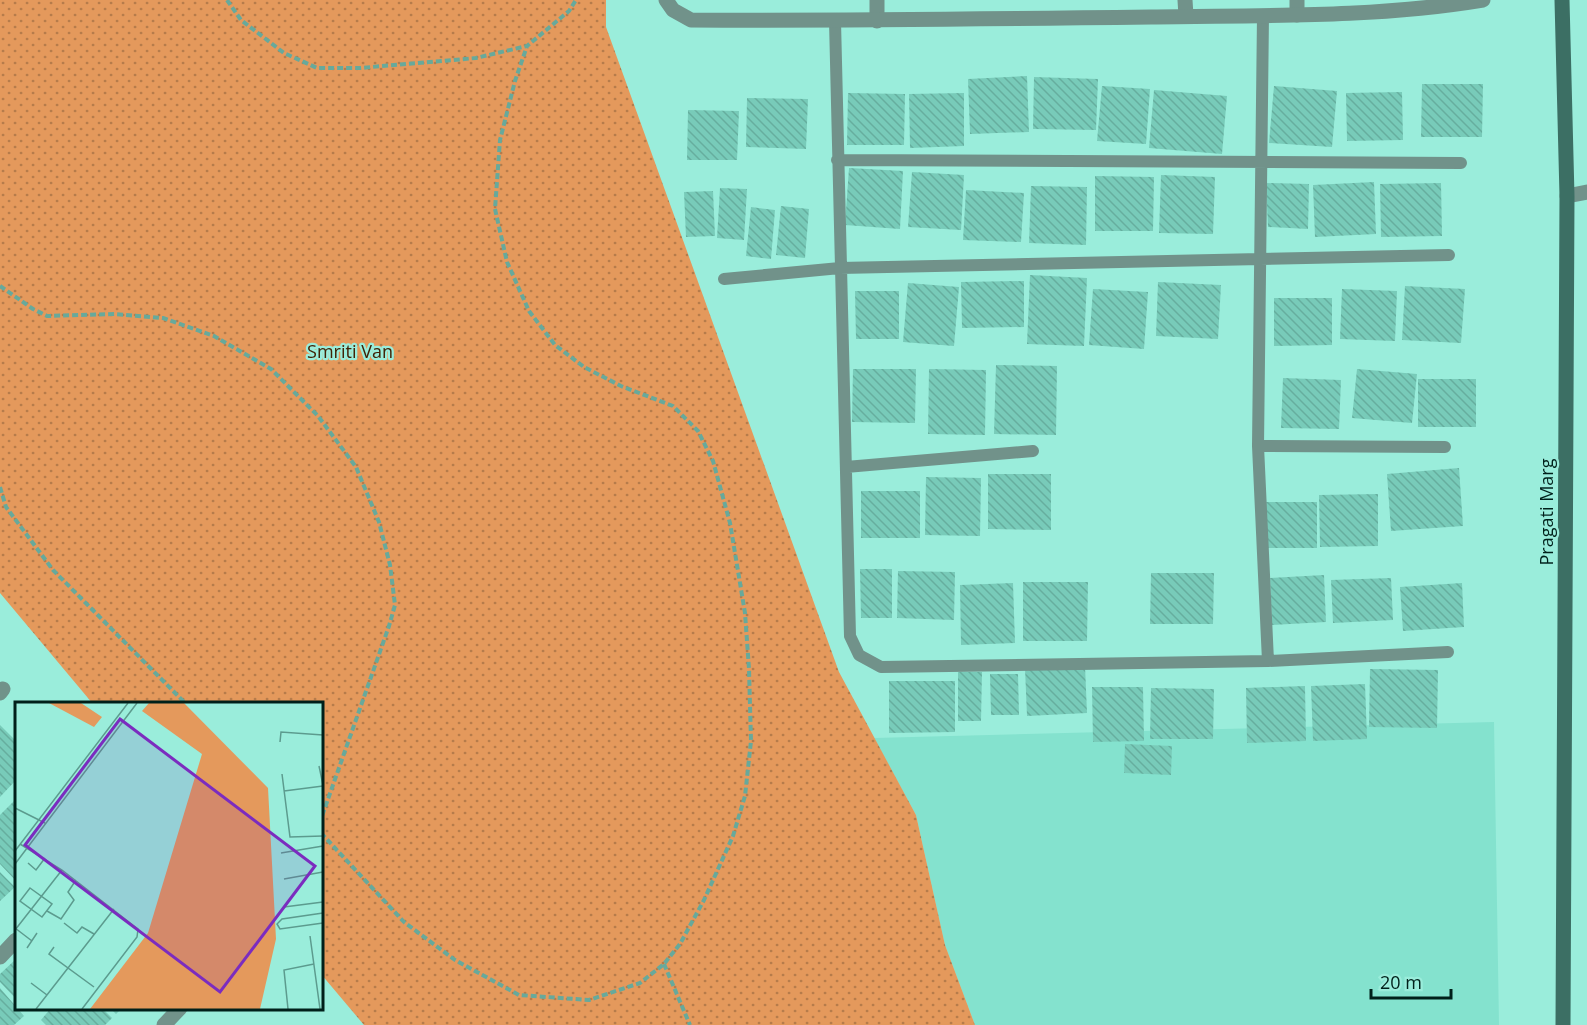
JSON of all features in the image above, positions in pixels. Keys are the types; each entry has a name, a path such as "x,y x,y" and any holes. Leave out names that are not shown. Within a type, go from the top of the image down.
{"main road":[{"name":"Pragati Marg","path":"1562,0 1567,196 1563,1025"}],"street":[{"path":"666,0 674,10 692,20 835,21 1263,15 1297,8 1432,4 1483,0"},
{"path":"877,0 877,21"},
{"path":"1185,0 1186,16"},
{"path":"1567,196 1587,192"},
{"path":"0,957 15,940"},
{"path":"164,1025 178,1010"}],"lane":[{"path":"1263,15 1262,259 1258,446 1268,661"},
{"path":"835,21 850,636 859,655 880,667 1268,661 1448,652"},
{"path":"837,160 1461,163"},
{"path":"724,279 840,268 1449,255"},
{"path":"1258,446 1445,447"},
{"path":"846,467 1033,451"}],"path":[{"path":"227,0 241,20 285,52 317,68 360,68 476,58 527,46 568,10 576,0"},
{"path":"322,834 405,922 455,960 519,995 589,1000 640,983 664,964 680,944 704,900 733,836 745,796 751,741 746,613 730,523 713,461 698,431 673,406 621,386 584,367 555,345 529,311 507,262 495,209 500,140 515,81 527,46"},
{"path":"0,286 47,316 115,314 163,318 214,336 270,369 318,416 356,467 379,522 390,565 395,605 322,816"},
{"path":"0,488 6,507 53,570 184,702"},
{"path":"664,964 690,1025"}],"shaded area":[{"path":"1494,722 1499,1025 975,1025 945,945 916,815 874,738"}],"green space":[{"name":"Smriti Van","path":"0,0 606,0 606,27 839,672 916,815 945,945 975,1025 364,1025 322,975 322,702 91,702 0,593"}],"building":[{"path":"1027,76 1029,132 970,134 968,79"},
{"path":"1034,77 1098,79 1096,130 1033,129"},
{"path":"1422,84 1483,84 1482,137 1421,137"},
{"path":"1102,86 1150,89 1146,144 1097,141"},
{"path":"1274,86 1337,91 1332,147 1269,143"},
{"path":"1154,90 1227,96 1222,154 1149,148"},
{"path":"1402,92 1403,140 1347,141 1346,93"},
{"path":"848,93 905,94 904,145 847,145"},
{"path":"964,93 964,146 910,148 909,94"},
{"path":"747,98 808,99 806,149 746,147"},
{"path":"688,110 739,111 737,160 687,160"},
{"path":"849,168 903,171 900,229 845,225"},
{"path":"912,172 964,175 961,230 908,227"},
{"path":"1161,175 1215,177 1213,234 1159,233"},
{"path":"1095,176 1154,177 1153,231 1095,231"},
{"path":"1374,182 1376,234 1315,237 1313,185"},
{"path":"1266,183 1309,184 1308,229 1268,227"},
{"path":"1441,183 1442,236 1381,237 1380,184"},
{"path":"1031,186 1087,187 1086,245 1029,243"},
{"path":"720,188 747,189 744,240 717,238"},
{"path":"966,190 1024,193 1021,242 963,240"},
{"path":"713,191 715,236 686,237 684,192"},
{"path":"781,206 809,209 805,258 776,255"},
{"path":"751,207 775,210 771,259 746,256"},
{"path":"1030,275 1087,278 1084,346 1027,344"},
{"path":"1024,281 1024,327 962,328 961,282"},
{"path":"1158,282 1221,285 1218,339 1156,336"},
{"path":"908,283 959,287 954,346 903,342"},
{"path":"1405,286 1465,289 1461,343 1402,340"},
{"path":"1093,289 1148,292 1144,349 1089,345"},
{"path":"1342,289 1397,291 1395,341 1340,339"},
{"path":"855,291 899,291 899,339 856,339"},
{"path":"1274,298 1332,298 1332,345 1274,346"},
{"path":"996,365 1057,366 1056,435 994,434"},
{"path":"853,369 916,369 915,423 852,422"},
{"path":"929,369 986,370 985,435 928,434"},
{"path":"1357,369 1417,374 1412,423 1352,418"},
{"path":"1283,378 1341,380 1339,429 1281,428"},
{"path":"1418,379 1476,379 1476,427 1418,427"},
{"path":"1459,468 1463,526 1391,531 1387,474"},
{"path":"988,474 1051,474 1051,530 988,529"},
{"path":"926,477 981,478 980,536 925,535"},
{"path":"861,491 920,491 920,538 861,538"},
{"path":"1378,494 1378,546 1320,547 1319,495"},
{"path":"1264,502 1317,502 1317,548 1264,548"},
{"path":"860,569 892,569 892,618 861,618"},
{"path":"898,571 955,572 954,620 897,618"},
{"path":"1151,573 1214,573 1213,624 1150,624"},
{"path":"1324,575 1326,622 1272,625 1270,578"},
{"path":"1391,578 1393,620 1333,623 1331,580"},
{"path":"1023,582 1088,582 1087,641 1023,641"},
{"path":"1013,583 1015,643 961,645 960,585"},
{"path":"1462,583 1464,627 1403,631 1400,587"},
{"path":"1085,666 1087,713 1027,716 1025,668"},
{"path":"1370,669 1438,670 1437,728 1369,727"},
{"path":"958,672 982,672 981,721 958,721"},
{"path":"990,674 1018,674 1019,715 991,715"},
{"path":"889,681 955,681 955,732 889,733"},
{"path":"1365,684 1367,739 1313,741 1311,686"},
{"path":"1305,686 1306,741 1247,743 1246,688"},
{"path":"1092,687 1143,687 1144,741 1093,742"},
{"path":"1151,688 1214,689 1213,739 1150,739"},
{"path":"0,725 15,740 15,781 0,797"},
{"path":"1125,744 1172,746 1171,775 1124,773"},
{"path":"15,800 15,880 0,864 0,815"},
{"path":"0,872 15,887 0,901"},
{"path":"15,960 15,998 0,982 0,974"},
{"path":"0,988 15,1006 15,1010 19,1010 24,1016 14,1025 0,1025"},
{"path":"49,1010 104,1010 112,1018 105,1025 46,1025 41,1020"}]}
